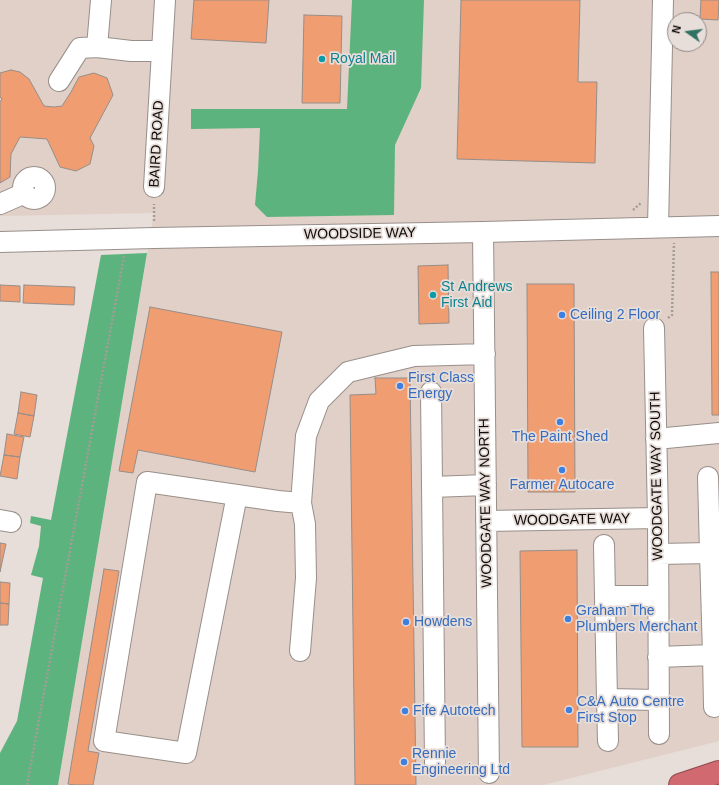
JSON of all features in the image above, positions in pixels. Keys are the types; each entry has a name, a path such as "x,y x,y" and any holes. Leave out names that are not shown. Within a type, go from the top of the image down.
{"highway":[{"path":"680,785 719,772"}],"street":[{"path":"97,47 101,0"},
{"name":"BAIRD ROAD","path":"154,187 164,0"},
{"path":"663,0 666,227"},
{"path":"59,81 80,48 97,47 130,51 162,51"},
{"path":"0,204 25,193"},
{"name":"WOODSIDE WAY","path":"0,242 719,226"},
{"name":"WOODGATE WAY NORTH","path":"483,232 489,773"},
{"name":"WOODGATE WAY SOUTH","path":"654,328 658,518 658,734"},
{"path":"300,650 306,578 305,524 301,503 306,436 319,401 348,372 414,356 485,354"},
{"path":"431,392 435,763"},
{"path":"656,439 719,433"},
{"path":"708,478 714,655 714,707"},
{"path":"237,495 186,753 104,742 147,482 301,503"},
{"path":"432,487 486,485"},
{"name":"WOODGATE WAY","path":"486,521 658,518"},
{"path":"604,544 608,742"},
{"path":"658,554 710,553"},
{"path":"605,596 658,596"},
{"path":"658,657 714,655"},
{"path":"607,699 658,700"}],"path":[{"name":"BAIRD ROAD","path":"154,187 154,238"},
{"path":"654,328 672,315 666,227"},
{"path":"27,785 124,254"}],"shaded area":[{"path":"0,0 719,0 719,741 543,785 58,785 154,213 0,216"}],"green space":[{"path":"352,0 424,0 421,88 395,145 394,215 267,217 255,205 260,128 191,129 191,109 347,109"},
{"path":"147,253 58,785 0,785 0,753 17,721 43,578 31,575 39,546 41,526 30,523 31,516 51,520 101,255"}],"building":[{"path":"194,0 269,0 266,43 191,39"},
{"path":"461,0 580,0 578,82 597,82 595,163 457,159"},
{"path":"701,0 719,0 718,20 707,19 707,12 700,12"},
{"name":"Royal Mail","path":"304,15 342,16 340,103 302,103"},
{"path":"11,70 20,72 29,79 44,106 54,107 62,106 79,77 94,73 107,78 113,95 90,138 94,146 90,164 76,171 60,167 47,139 20,137 11,154 10,177 0,183 0,102 2,99 0,97 0,73"},
{"name":"St Andrews First Aid","path":"448,265 449,323 419,324 418,266"},
{"path":"711,272 719,272 719,415 712,415"},
{"path":"527,284 574,284 575,492 528,492"},
{"path":"0,285 20,286 20,302 0,301"},
{"path":"24,285 75,287 74,305 23,303"},
{"path":"150,307 282,332 255,472 138,450 133,473 119,471"},
{"path":"375,378 410,378 416,785 355,785 350,395 376,394"},
{"path":"21,392 37,395 34,416 18,413"},
{"path":"18,413 34,416 30,437 14,434"},
{"path":"7,434 24,437 20,457 4,455"},
{"path":"4,455 20,457 17,479 0,476"},
{"path":"0,543 6,544 0,572"},
{"path":"577,550 578,747 522,747 520,551"},
{"path":"104,569 119,571 88,751 99,753 93,785 68,784"},
{"path":"0,582 10,583 9,604 0,603"},
{"path":"0,603 9,604 8,625 0,625"}],"place":[{"name":"Royal Mail","path":"322,59"},
{"name":"St Andrews First Aid","path":"433,295"},
{"name":"Ceiling 2 Floor","path":"562,315"},
{"name":"First Class Energy","path":"400,386"},
{"name":"The Paint Shed","path":"560,422"},
{"name":"Farmer Autocare","path":"562,470"},
{"name":"Graham The Plumbers Merchant","path":"568,619"},
{"name":"Howdens","path":"406,622"},
{"name":"C&A Auto Centre First Stop","path":"569,710"},
{"name":"Fife Autotech","path":"405,711"},
{"name":"Rennie Engineering Ltd","path":"404,762"}]}
